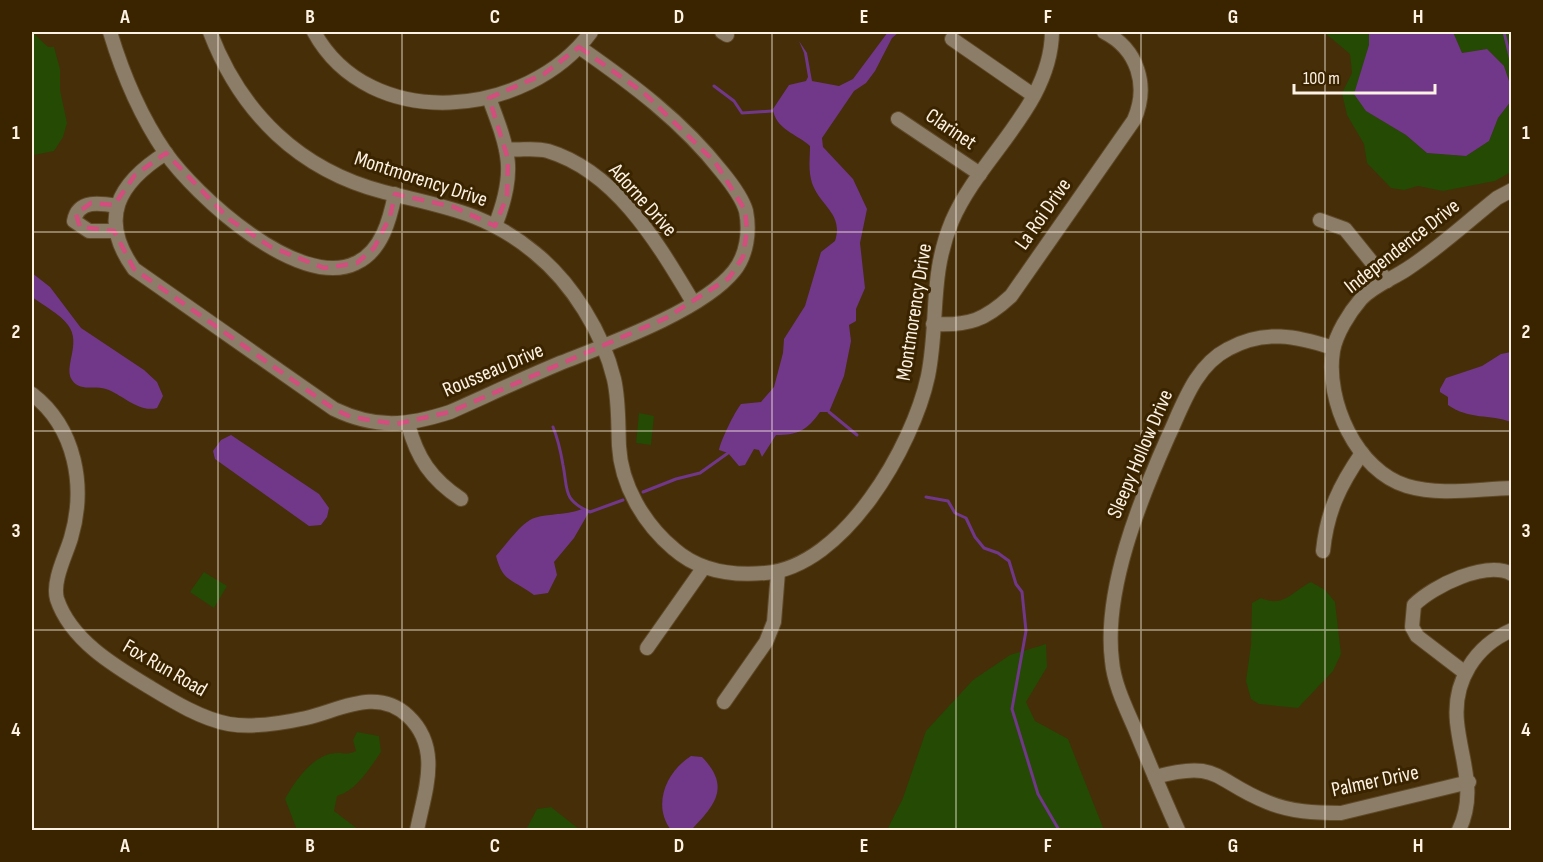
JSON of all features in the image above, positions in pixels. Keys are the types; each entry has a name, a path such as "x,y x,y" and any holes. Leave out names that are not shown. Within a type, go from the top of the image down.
{"street":[{"path":"110,32 133,100 166,153 229,219 271,247 303,263 324,268 343,268 357,263 374,248 390,217 395,194"},
{"name":"Montmorency Drive","path":"210,32 230,78 249,105 282,140 321,167 347,180 395,194 454,207 495,226 537,254 569,288 603,347 617,397 620,453 628,485 639,507 662,539 678,553 704,567 734,573 778,572 822,552 846,529 886,473 915,421 928,375 939,257 961,202 1033,95 1052,52 1052,32"},
{"path":"318,33 334,59 349,73 378,90 428,102 451,103 489,98 513,90 544,74 579,47 591,32"},
{"name":"La Roi Drive","path":"933,324 970,323 993,312 1011,296 1134,120 1139,108 1141,78 1129,50 1104,32"},
{"path":"952,39 1033,95"},
{"name":"Rousseau Drive","path":"166,153 135,175 120,197 117,206 114,220 115,231 121,251 134,268 334,409 351,417 368,421 408,424 450,412 666,318 715,289 736,269 747,244 746,210 728,179 674,119 644,93 579,47"},
{"path":"1141,78 1155,75"},
{"path":"489,98 506,148 507,196 495,226"},
{"name":"Clarinet","path":"898,119 980,174"},
{"name":"Adorne Drive","path":"506,148 548,151 575,162 592,174 640,222 693,302"},
{"name":"Independence Drive","path":"1334,348 1348,317 1362,298 1408,268 1497,198 1512,190"},
{"path":"115,231 89,231 74,221 81,207 91,203 117,206"},
{"path":"1320,220 1345,229 1387,281"},
{"name":"Sleepy Hollow Drive","path":"1178,831 1119,686 1110,646 1119,579 1139,503 1190,388 1204,367 1226,350 1249,339 1277,335 1301,338 1334,348"},
{"path":"1334,348 1334,391 1341,414 1362,453 1376,470 1406,486 1445,492 1512,488"},
{"name":"Fox Run Road","path":"32,394 59,423 70,446 78,475 72,536 60,570 56,597 63,612 85,643 173,702 230,724 288,722 364,700 387,703 406,714 423,731 430,759 417,831"},
{"path":"408,424 416,452 428,471 442,486 461,499"},
{"path":"1323,550 1328,515 1348,471 1362,453"},
{"path":"647,648 704,567"},
{"path":"1464,672 1417,636 1412,627 1414,604 1426,593 1480,571 1493,569 1512,574"},
{"path":"724,702 766,642 774,622 778,572"},
{"path":"1465,829 1469,782 1457,723 1457,699 1464,672 1477,654 1498,636 1512,630"},
{"name":"Palmer Drive","path":"1155,777 1182,769 1209,771 1283,808 1322,813 1341,813 1469,782"}],"highlighted area":[{"path":"579,47 644,93 715,162 745,210 747,230 743,257 729,278 666,318 450,412 396,424 351,417 334,409 134,269 114,231 80,227 76,214 91,203 114,205 135,175 166,153 229,219 271,247 324,268 357,263 374,248 390,217 395,194 454,207 495,226 507,196 508,159 489,98 544,74"}],"green space":[{"path":"32,32 48,47 54,47 60,69 60,90 67,123 63,137 54,151 34,155 32,155"},
{"path":"1324,32 1369,32 1369,45 1363,68 1366,111 1406,135 1427,153 1466,156 1489,141 1498,118 1511,101 1511,172 1495,181 1443,191 1418,186 1404,190 1391,188 1367,163 1364,144 1347,115 1342,93 1352,73 1350,54"},
{"path":"1453,32 1511,32 1511,87 1504,66 1487,49 1462,53"},
{"path":"639,413 654,416 651,445 636,443"},
{"path":"204,572 227,586 214,608 190,592"},
{"path":"1311,582 1325,590 1335,602 1341,654 1333,671 1298,708 1259,704 1251,699 1246,681 1251,645 1252,603 1261,598 1269,601 1282,600"},
{"path":"1046,644 1047,667 1026,702 1035,721 1068,739 1104,830 887,830 903,798 926,731 973,680 1010,655"},
{"path":"357,732 379,736 381,752 357,784 337,796 334,811 359,830 297,830 285,799 289,792 306,769 321,758 329,754 356,751 353,740"},
{"path":"551,807 580,830 526,830 537,809"}],"shaded area":[{"path":"888,32 899,32 892,38 875,71 866,83 854,91 822,138 823,147 853,179 867,209 860,243 865,288 856,309 856,321 849,325 851,341 844,376 829,412 820,412 802,430 791,434 776,435 762,457 759,450 754,449 745,465 739,466 728,453 719,450 722,440 741,404 761,402 774,387 783,353 784,339 805,306 821,252 835,241 837,232 834,217 812,183 810,146 778,122 773,109 789,85 806,81 808,77 804,53 799,41 807,53 812,81 839,86 853,79"},
{"path":"1369,32 1453,32 1462,53 1487,49 1504,66 1511,87 1511,101 1498,118 1489,141 1466,156 1427,153 1406,135 1366,111 1354,94 1369,45"},
{"path":"32,273 50,287 81,328 144,370 157,382 163,396 157,408 144,408 106,389 75,384 70,375 72,332 61,317 32,297"},
{"path":"1511,352 1511,422 1464,413 1448,405 1448,397 1440,392 1446,378 1482,366 1501,354"},
{"path":"231,435 319,494 329,508 327,517 321,525 309,526 215,459 213,451 221,440"},
{"path":"582,509 589,512 574,538 554,562 557,575 548,593 534,595 506,576 496,556 525,523 541,516"},
{"path":"691,756 702,757 711,768 718,787 716,795 713,804 691,830 671,830 665,820 663,810 664,790 675,771"}],"waterway":[{"path":"1504,32 1512,65"},
{"path":"714,86 734,101 742,113 772,111"},
{"path":"829,412 857,435"},
{"path":"553,427 570,498 581,508 590,512 623,500"},
{"path":"643,492 676,479 700,473 728,453"},
{"path":"926,497 948,501 955,513 966,518 975,537 984,548 998,553 1009,561 1016,584 1022,592 1026,631 1012,709 1038,794 1059,830"}]}
